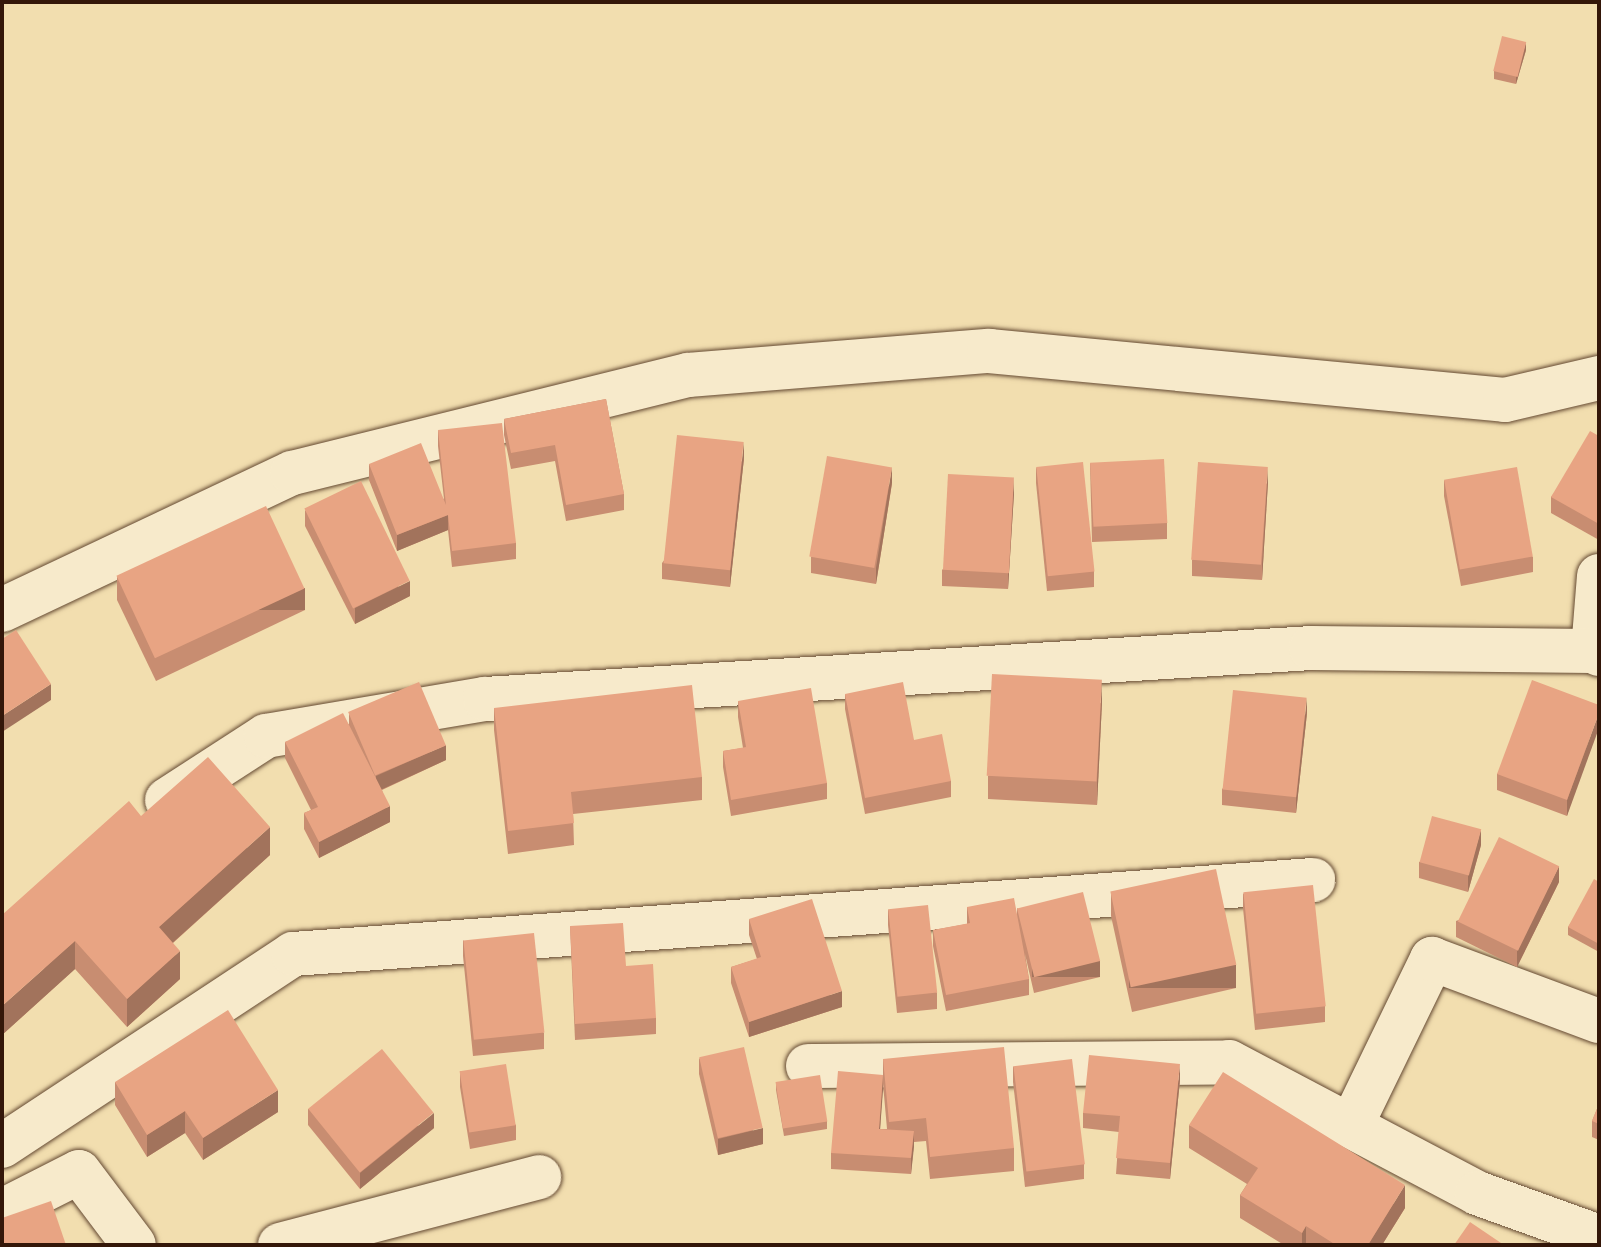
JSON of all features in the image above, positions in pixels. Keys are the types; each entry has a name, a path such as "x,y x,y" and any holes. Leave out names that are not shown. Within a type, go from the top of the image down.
{"street":[{"path":"2,610 292,473 688,375 989,351 1505,400 1599,378"},
{"path":"125,828 266,736 485,699 1311,648 1596,652 1599,576"},
{"path":"2,1146 293,954 1313,880"},
{"path":"1351,1126 1432,959 1599,1021"},
{"path":"808,1066 1229,1062 1477,1193 1599,1237"},
{"path":"2,1211 79,1172 134,1245"},
{"path":"280,1245 539,1177"},
{"path":"388,1245 439,1204"}],"building":[{"path":"1502,36 1526,42 1518,77 1493,71"},
{"path":"606,399 624,494 566,505 555,445 511,453 504,419"},
{"path":"502,423 516,543 452,551 448,515 397,535 369,464 421,443 446,505 438,430"},
{"path":"1590,431 1599,436 1599,524 1551,497"},
{"path":"677,435 744,442 730,570 664,563"},
{"path":"827,456 892,467 874,568 809,556"},
{"path":"1164,459 1167,523 1093,527 1090,463"},
{"path":"1083,462 1094,571 1048,576 1036,467"},
{"path":"1198,462 1268,467 1261,565 1191,560"},
{"path":"1517,467 1533,557 1460,569 1444,480"},
{"path":"948,474 1014,477 1009,573 943,570"},
{"path":"361,481 410,581 353,608 304,509"},
{"path":"266,506 304,588 155,658 116,576"},
{"path":"16,630 51,684 2,716 2,639"},
{"path":"992,674 1102,680 1097,782 987,776"},
{"path":"1532,680 1599,705 1599,713 1567,800 1497,774"},
{"path":"419,682 446,746 375,776 348,712"},
{"path":"903,682 914,740 942,734 951,781 865,798 845,694"},
{"path":"692,685 702,777 571,792 574,823 508,831 494,708"},
{"path":"811,688 827,783 731,800 723,751 746,747 738,701"},
{"path":"1233,690 1307,698 1296,797 1223,789"},
{"path":"343,713 390,806 319,842 304,813 318,807 285,742"},
{"path":"208,757 270,827 159,927 180,951 127,999 75,941 2,1006 2,915 129,801 141,816"},
{"path":"1432,816 1481,829 1469,876 1420,862"},
{"path":"1499,837 1559,866 1518,951 1458,921"},
{"path":"1216,869 1236,965 1131,987 1110,891"},
{"path":"1594,879 1599,882 1599,944 1568,927"},
{"path":"1313,885 1326,1006 1256,1014 1243,892"},
{"path":"1083,892 1100,961 1034,977 1017,908"},
{"path":"1014,898 1029,979 946,995 933,930 970,923 967,907"},
{"path":"812,899 842,991 749,1022 731,967 761,957 749,919"},
{"path":"928,905 937,993 897,997 888,909"},
{"path":"623,923 626,966 653,964 656,1018 575,1024 570,926"},
{"path":"534,933 544,1032 474,1040 463,940"},
{"path":"228,1010 278,1090 203,1138 185,1111 147,1135 115,1082"},
{"path":"744,1047 763,1128 718,1138 699,1057"},
{"path":"1004,1047 1014,1148 930,1157 926,1118 889,1122 883,1059"},
{"path":"382,1049 434,1113 360,1173 308,1109"},
{"path":"1089,1055 1180,1064 1170,1163 1116,1158 1120,1116 1083,1113"},
{"path":"1072,1059 1085,1164 1026,1171 1013,1066"},
{"path":"506,1064 516,1125 469,1133 460,1071"},
{"path":"838,1071 883,1075 879,1129 914,1131 911,1158 831,1153"},
{"path":"1223,1072 1405,1185 1368,1245 1336,1245 1306,1226 1302,1233 1240,1195 1258,1168 1189,1125"},
{"path":"820,1075 827,1121 783,1128 776,1082"},
{"path":"1599,1104 1599,1124 1592,1121"},
{"path":"51,1201 66,1245 2,1245 2,1218"},
{"path":"1470,1222 1504,1245 1454,1245"}]}
